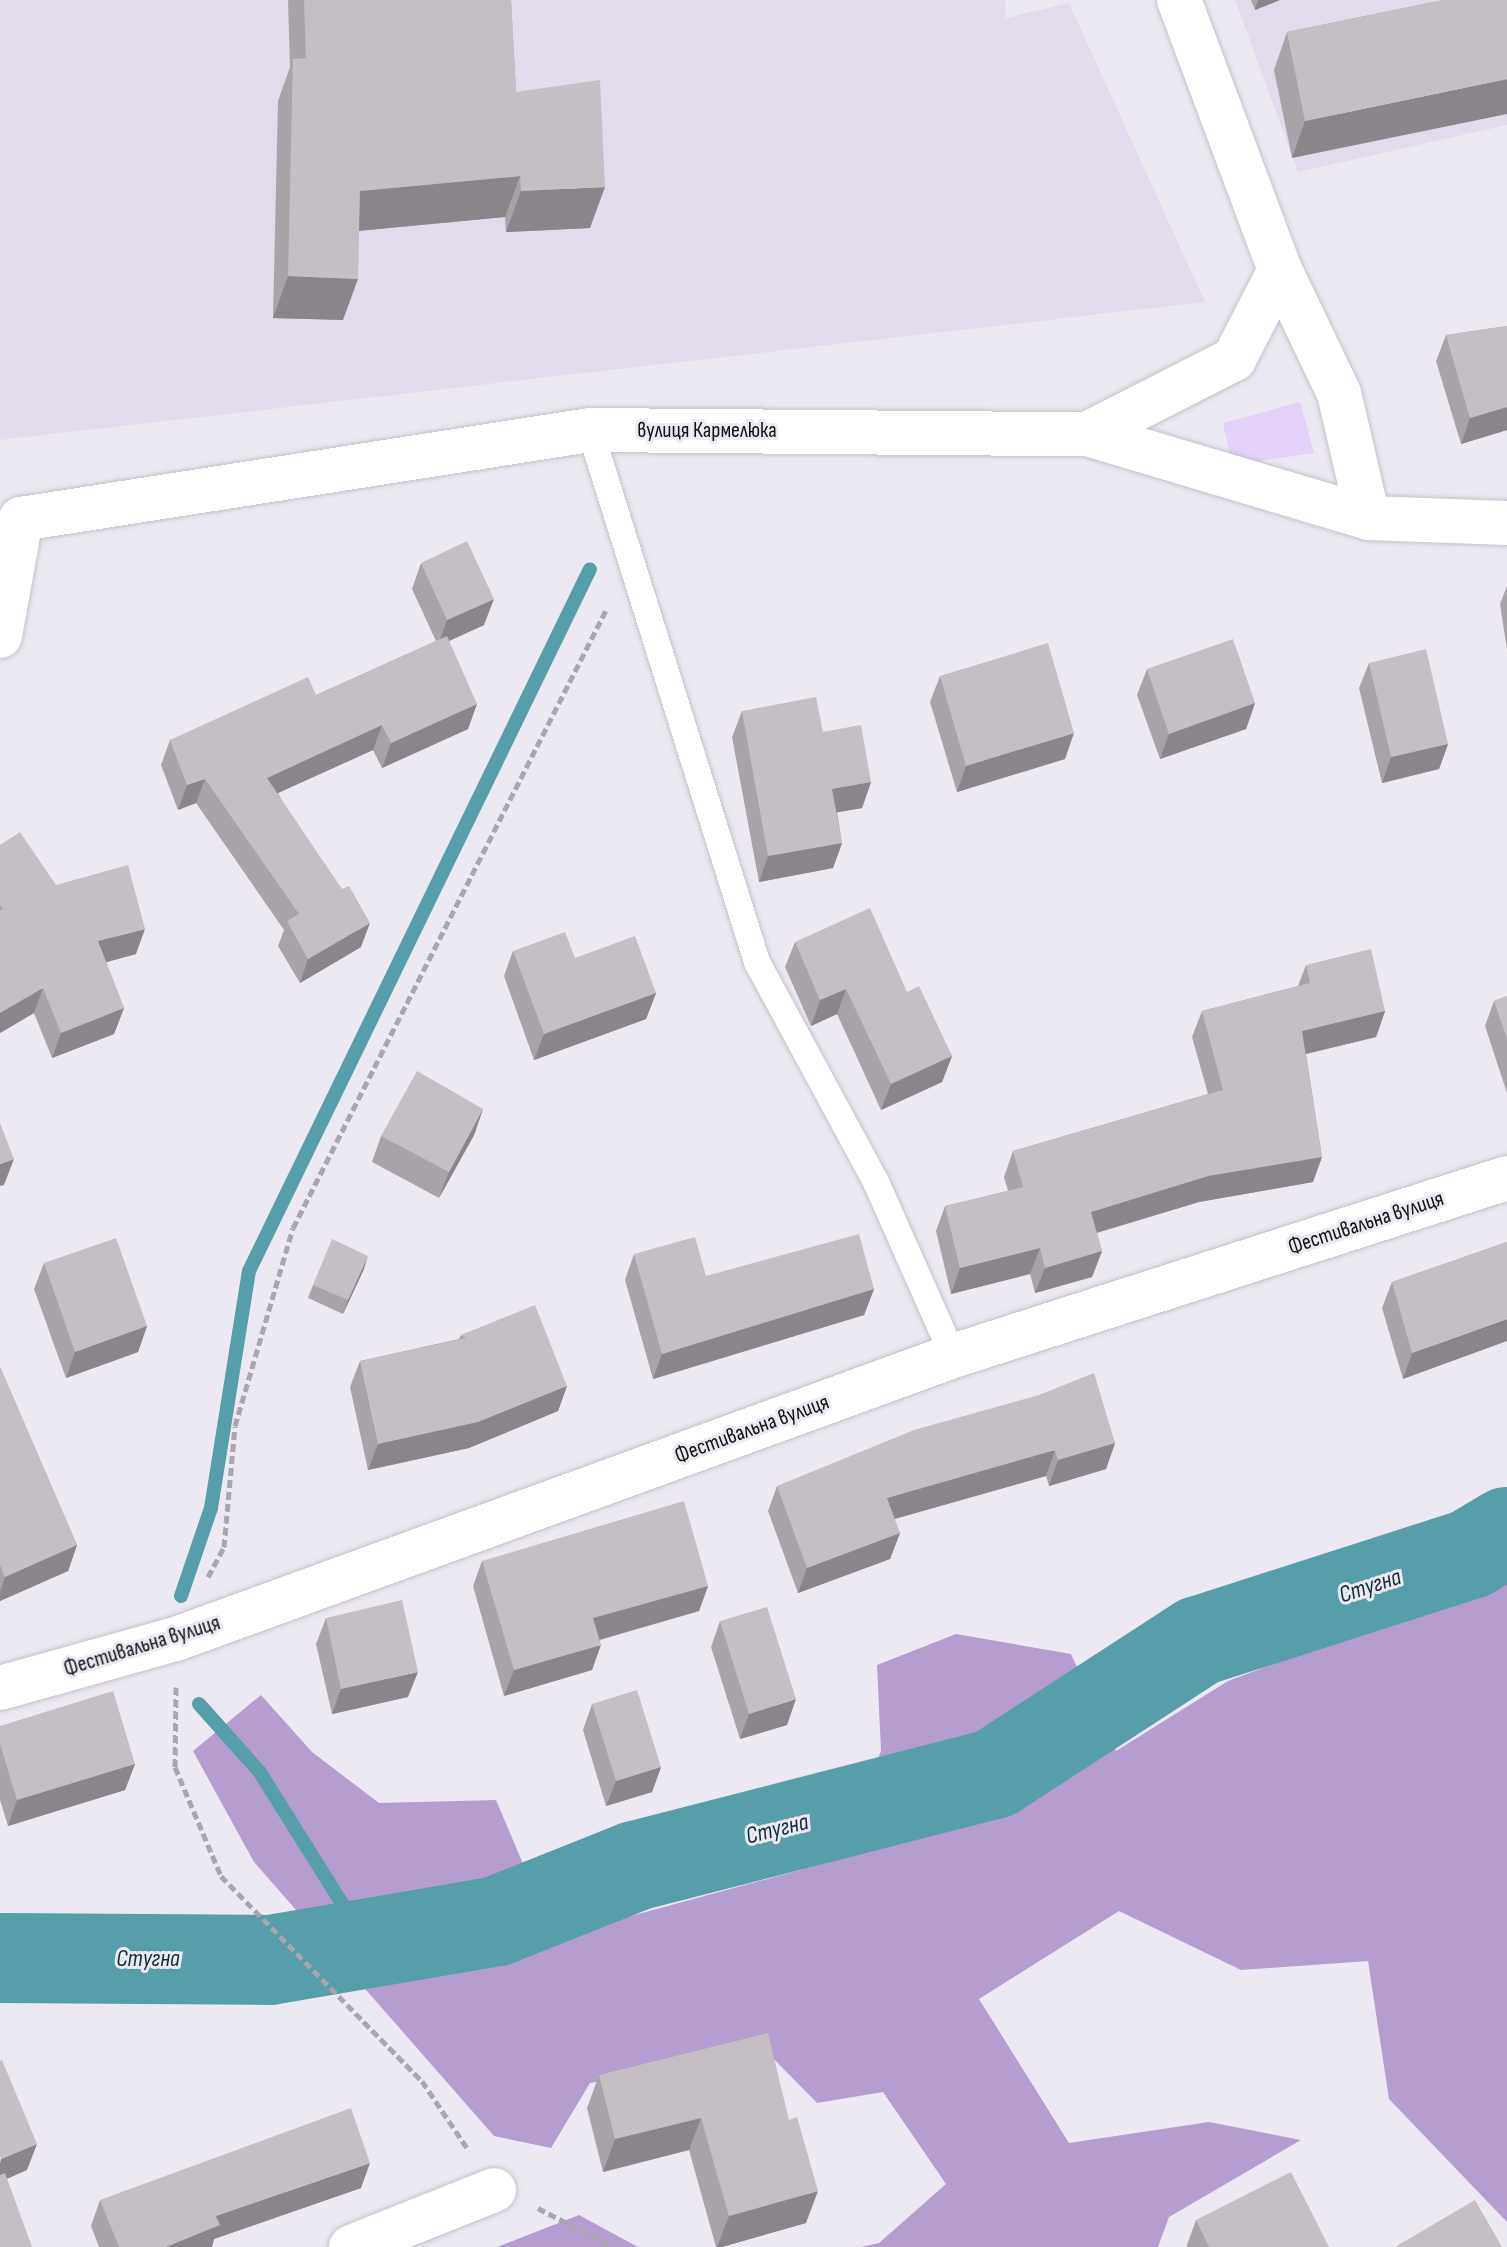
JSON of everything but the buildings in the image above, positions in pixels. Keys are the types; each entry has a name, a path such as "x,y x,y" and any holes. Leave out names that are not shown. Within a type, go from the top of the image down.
{"street":[{"path":"1179,0 1280,270 1339,393 1368,518"},
{"path":"1087,434 1234,359 1280,270"},
{"name":"вулиця Кармелюка","path":"0,636 10,512 590,430 1087,434 1368,518 1507,523"},
{"name":"Фестивальна вулиця","path":"0,1688 176,1639 953,1356 1507,1178"},
{"path":"351,2247 494,2190"}],"lane":[{"path":"590,430 632,559 682,740 757,962 876,1182 953,1356"}],"path":[{"path":"613,2247 494,2190 422,2081 312,1973 221,1876 175,1767 176,1639 224,1547 235,1426 293,1228 632,559"}],"shaded area":[{"path":"0,0 1005,0 1006,18 1069,3 1205,302 0,440"},
{"path":"1235,0 1507,0 1507,125 1298,172"},
{"path":"1300,402 1314,453 1232,465 1223,423"},
{"path":"1507,1576 1507,2222 1389,2099 1368,1961 1241,1970 1119,1911 979,1999 1069,2143 1209,2122 1301,2140 1169,2217 1158,2247 861,2247 879,2243 946,2184 883,2092 817,2103 765,2050 590,2083 551,2148 494,2136 254,1862 193,1751 261,1695 312,1752 379,1803 496,1800 529,1878 598,1925 837,1860 881,1751 877,1665 956,1634 1071,1654 1116,1751 1228,1681"},
{"path":"579,2215 638,2247 497,2247"}],"waterway":[{"path":"181,1596 211,1508 249,1271 590,569"},
{"name":"Стугна","path":"0,1958 270,1960 497,1921 635,1866 994,1774 1199,1641 1470,1554 1507,1532"},
{"path":"199,1704 259,1771 367,1943"}]}
